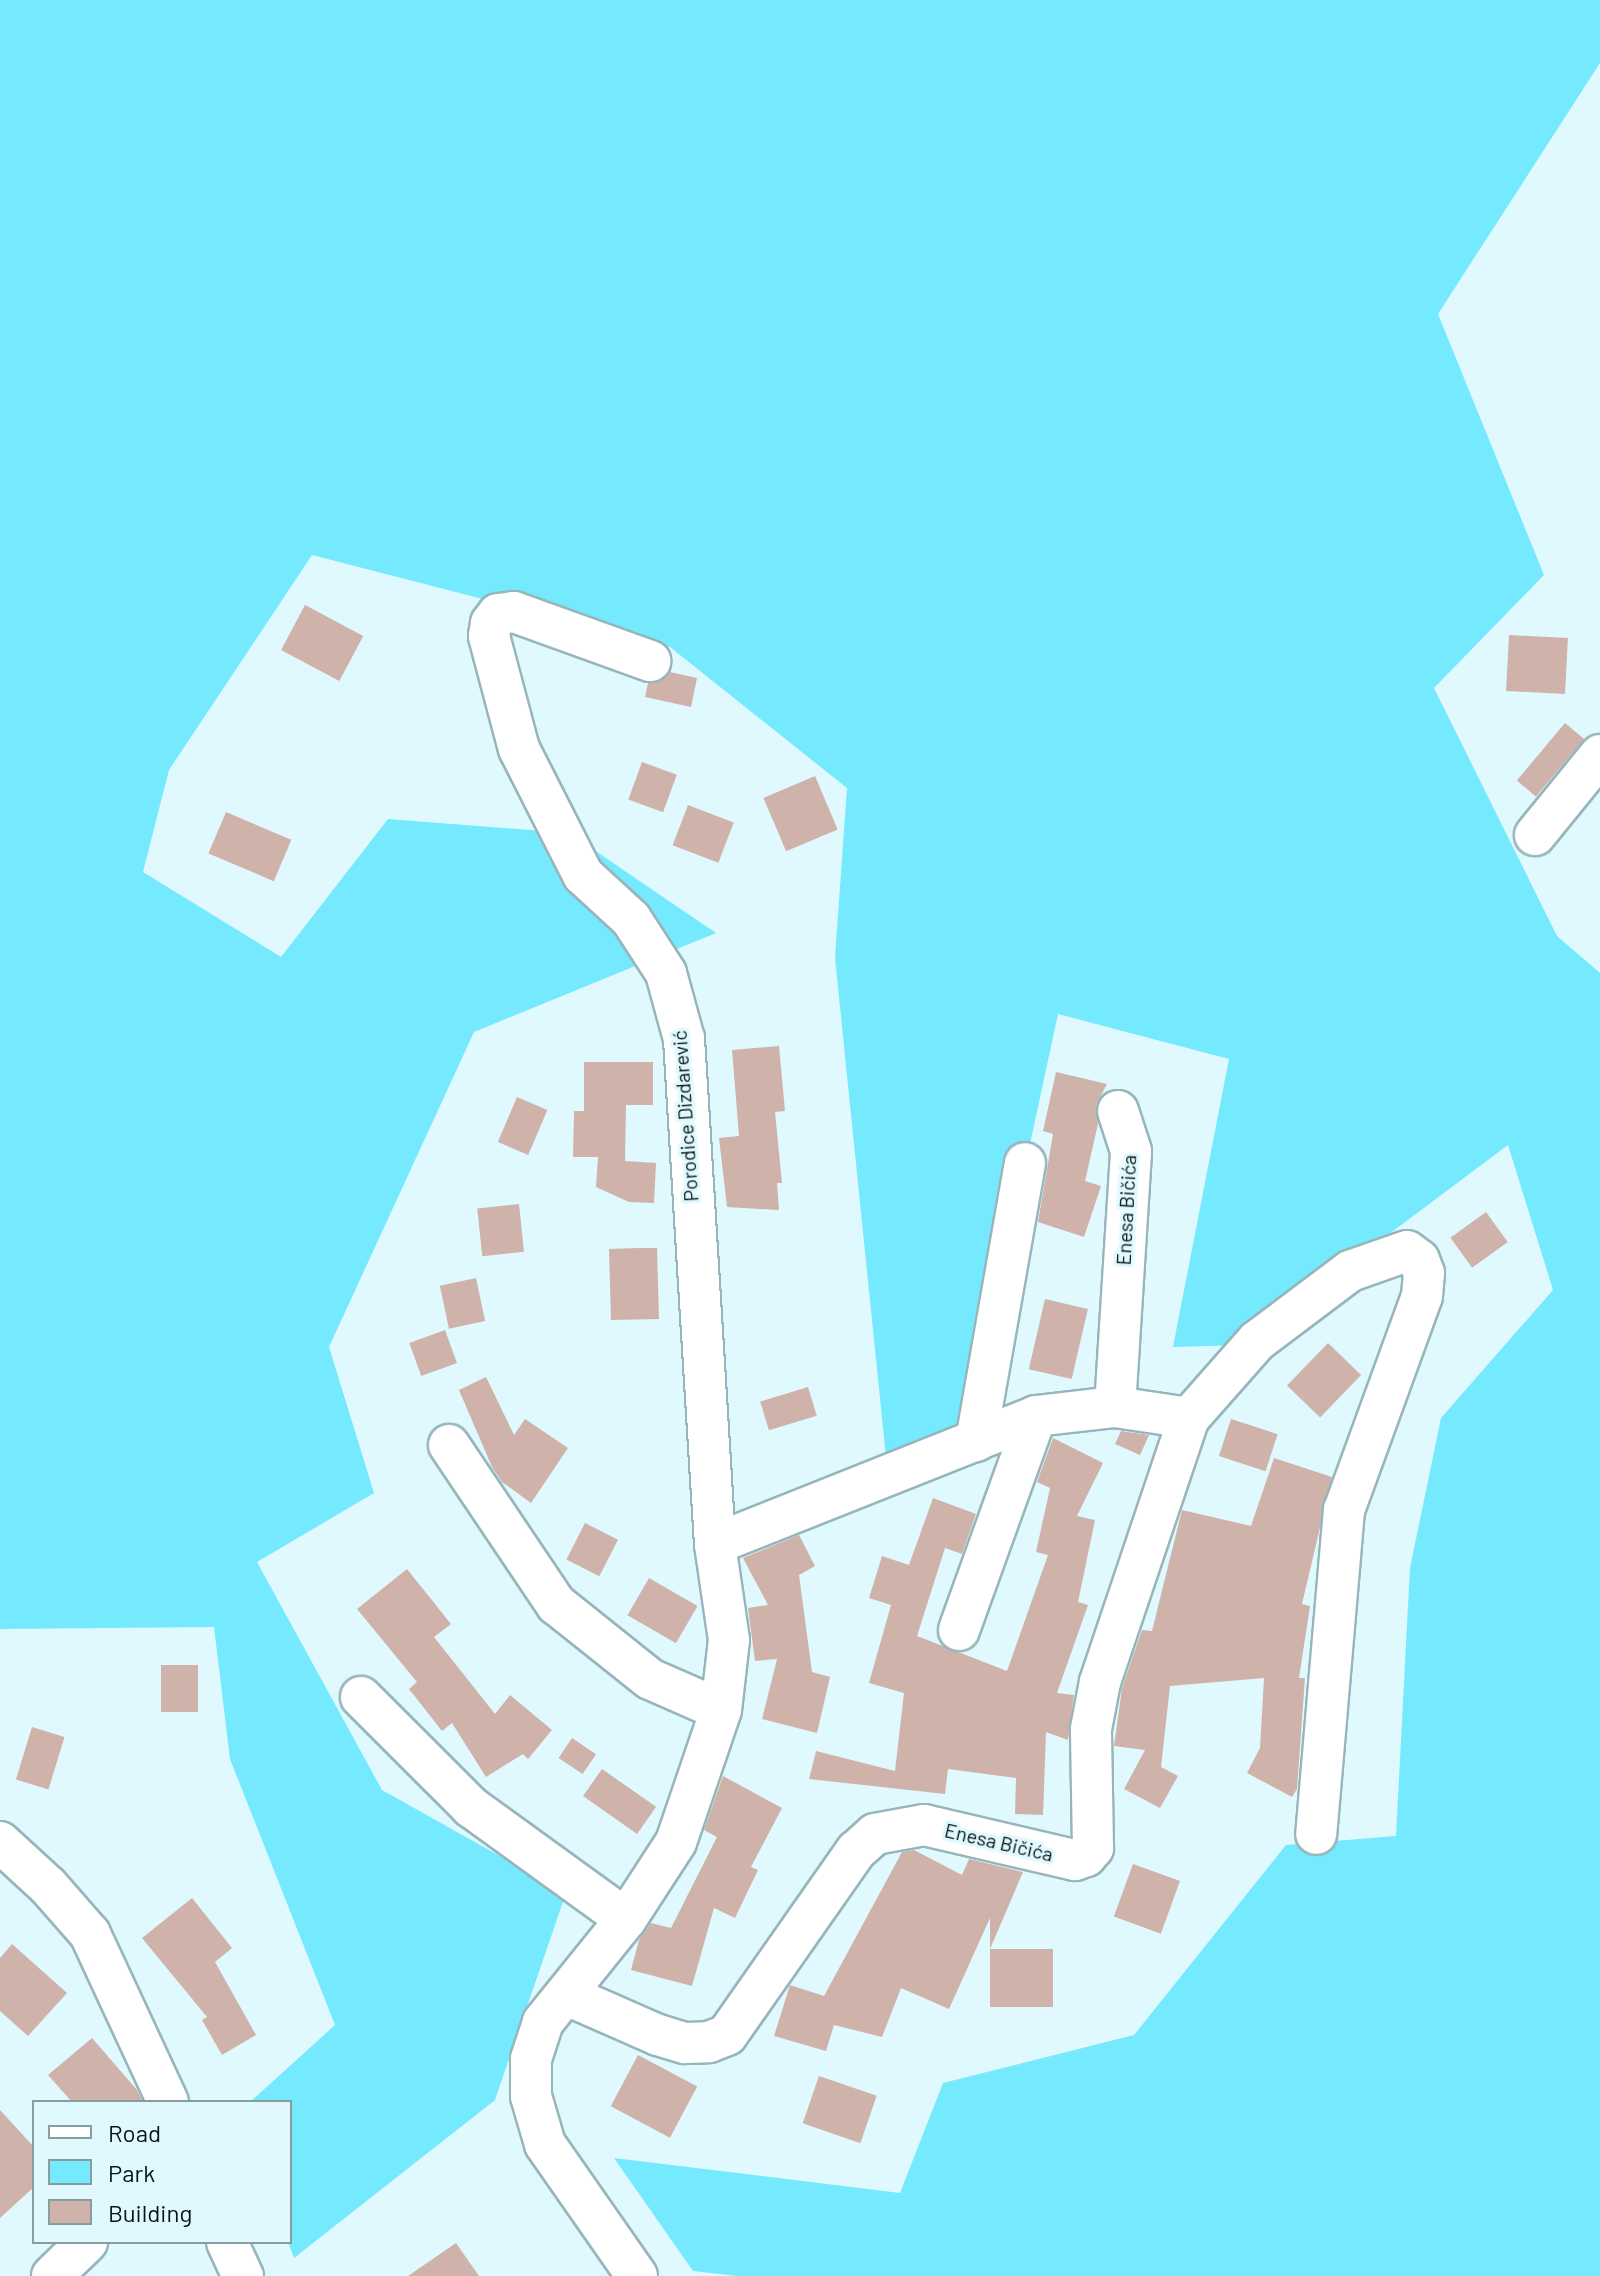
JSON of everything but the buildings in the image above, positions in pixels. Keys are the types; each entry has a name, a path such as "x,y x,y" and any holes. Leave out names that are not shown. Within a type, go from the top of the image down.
{"street":[{"name":"Porodice Dizdarević","path":"650,661 514,612 498,614 491,623 489,636 519,749 583,875 631,919 666,973 684,1039 715,1544"},
{"path":"1535,835 1600,755"},
{"name":"Enesa Bičića","path":"1115,1407 1131,1151 1118,1111"},
{"path":"976,1441 1025,1163"},
{"name":"Enesa Bičića","path":"569,1996 658,2035 685,2043 709,2042 727,2035 856,1851 875,1834 924,1825 1075,1860 1086,1856 1093,1848 1091,1729 1100,1682 1189,1418 1257,1341 1350,1271 1388,1254 1407,1251 1419,1260 1422,1296 1344,1510 1316,1834"},
{"path":"637,2276 545,2144 531,2096 531,2059 543,2022 569,1996 626,1919 676,1842 721,1710 729,1640 715,1544 1036,1416 1115,1407 1189,1418"},
{"path":"959,1630 1036,1416"},
{"path":"449,1445 556,1604 650,1679 721,1710"},
{"path":"361,1697 471,1807 626,1919"},
{"path":"0,1842 90,1934 167,2100"},
{"path":"52,2276 85,2244"},
{"path":"228,2244 243,2276"}],"green space":[{"path":"0,0 1600,0 1600,63 1438,314 1544,575 1434,688 1557,936 1600,973 1600,2276 737,2276 693,2271 614,2158 900,2193 943,2083 1134,2035 1286,1845 1396,1836 1410,1568 1441,1418 1553,1290 1508,1145 1241,1345 1173,1347 1229,1059 1058,1014 969,1428 887,1467 835,958 847,788 670,647 312,555 169,770 143,872 281,957 388,819 569,833 716,933 474,1032 329,1347 374,1493 257,1562 382,1790 566,1893 495,2100 294,2258 289,2244 292,2244 292,2100 252,2100 335,2025 230,1759 214,1627 0,1629"}]}
